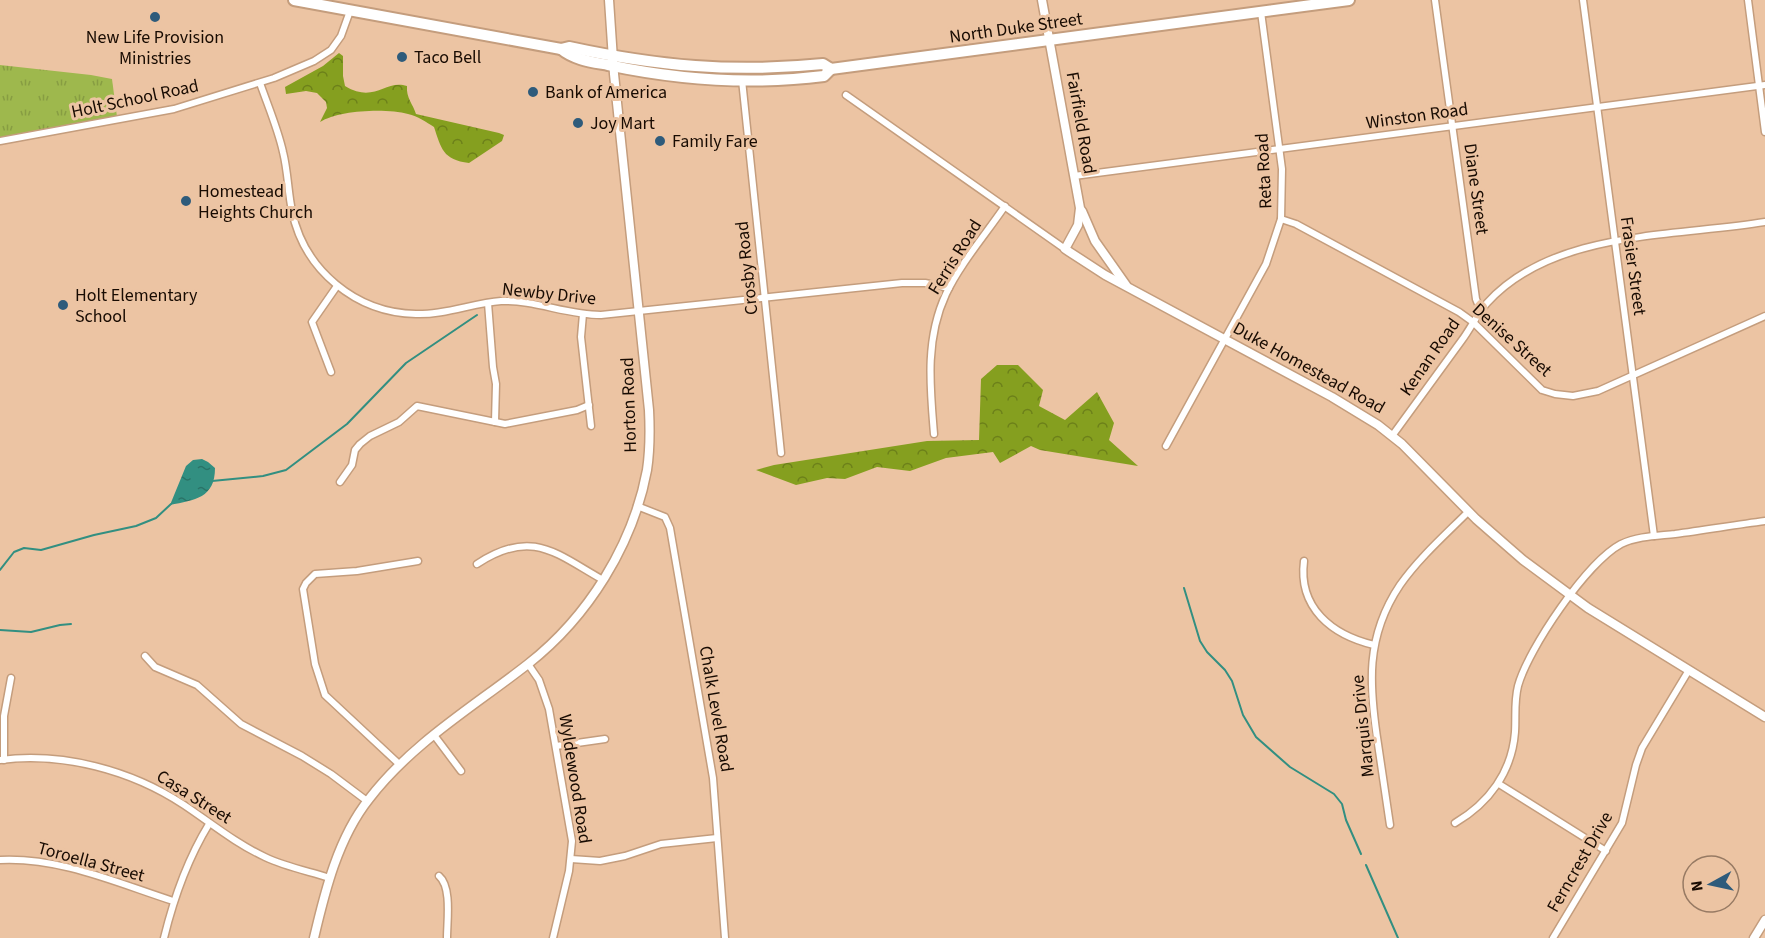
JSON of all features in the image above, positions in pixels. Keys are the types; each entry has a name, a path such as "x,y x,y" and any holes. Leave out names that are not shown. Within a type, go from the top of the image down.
{"highway":[{"name":"North Duke Street","path":"294,0 561,50 569,56 725,69 786,68 823,64 831,69"},
{"name":"North Duke Street","path":"613,61 707,80 807,78 824,76 831,69 1349,0"}],"street":[{"name":"Horton Road","path":"314,938 330,878 349,832 367,801 399,764 554,642 575,619 603,580 622,543 637,506 647,469 650,432 609,0"},
{"name":"Fairfield Road","path":"1042,0 1080,208 1078,225 1065,249"},
{"name":"Diane Street","path":"1435,0 1476,299 1481,311"},
{"name":"Frasier Street","path":"1583,0 1654,536"},
{"path":"1748,0 1762,86 1765,132"},
{"name":"Holt School Road","path":"0,141 153,114 297,70 331,50 341,36 350,11"},
{"name":"Reta Road","path":"1166,446 1266,264 1281,219 1283,194 1280,149 1261,12"},
{"name":"Crosby Road","path":"741,80 782,453"},
{"name":"Newby Drive","path":"260,83 282,150 292,212 308,253 337,286 368,304 400,313 434,313 488,303 520,302 601,315 912,282 949,288"},
{"name":"Winston Road","path":"1074,176 1762,86"},
{"name":"Duke Homestead Road","path":"846,95 1065,249 1128,287 1378,424 1468,512 1523,560 1570,595 1765,717"},
{"name":"Ferris Road","path":"934,434 929,364 940,310 949,288 1005,206"},
{"path":"1080,208 1095,241 1128,287"},
{"name":"Denise Street","path":"1281,219 1296,224 1459,312 1473,322 1537,386 1566,396 1585,395 1609,387 1765,316"},
{"name":"Kenan Road","path":"1392,436 1481,311 1505,286 1537,265 1572,251 1615,242 1765,222"},
{"path":"331,372 312,322 337,286"},
{"path":"488,303 496,384 495,422"},
{"path":"584,314 581,337 591,426"},
{"path":"340,482 352,465 355,450 360,444 370,436 399,422 417,406 509,424 577,410 589,405"},
{"name":"Chalk Level Road","path":"637,506 665,518 670,528 713,778 725,938"},
{"name":"Marquis Drive","path":"1390,825 1371,687 1374,645 1383,617 1399,586 1414,567 1468,512"},
{"path":"1455,823 1476,808 1499,784 1512,753 1516,696 1521,675 1532,653 1570,595 1595,566 1611,551 1625,543 1654,536 1765,521"},
{"path":"477,564 503,550 538,546 569,558 603,580"},
{"path":"399,764 325,695 315,664 303,589 307,581 315,574 357,571 418,561"},
{"path":"1304,561 1305,590 1323,620 1350,638 1374,645"},
{"path":"145,656 155,667 196,686 241,724 302,756 367,801"},
{"name":"Wyldewood Road","path":"528,664 544,690 549,709 572,841 571,859 553,938"},
{"name":"Ferncrest Drive","path":"1553,938 1625,817 1632,779 1642,748 1689,670"},
{"path":"2,760 4,716 11,678"},
{"path":"434,735 461,771"},
{"path":"556,746 605,738"},
{"name":"Casa Street","path":"2,760 21,758 67,761 121,773 174,798 209,824 265,857 330,878"},
{"path":"1499,784 1606,851"},
{"path":"164,938 173,901 191,855 209,824"},
{"path":"571,859 600,861 625,856 660,844 717,838"},
{"name":"Toroella Street","path":"0,860 27,860 58,865 173,901"},
{"path":"439,876 447,889 447,938"},
{"path":"1754,938 1765,920"}],"green space":[{"path":"339,53 343,56 345,86 364,93 392,86 407,86 416,114 499,133 504,135 502,141 469,163 448,156 441,147 434,127 412,115 388,111 363,111 339,115 320,122 327,108 326,102 317,93 306,91 286,94 285,87 323,66"},
{"path":"0,65 112,79 117,117 0,139"},
{"path":"997,365 1018,365 1043,390 1039,406 1065,420 1097,392 1114,423 1109,440 1138,466 1040,450 1031,446 1000,463 993,452 946,458 910,471 877,467 845,479 827,478 796,485 756,470 774,465 927,441 979,440 981,379"}],"water":[{"path":"202,459 215,468 214,478 207,492 195,499 170,505 186,466 193,460"}],"waterway":[{"path":"212,481 263,476 286,470 347,424 406,363 477,315"},
{"path":"0,570 14,552 24,548 41,550 136,526 156,518 171,504"},
{"path":"1184,588 1200,641 1232,681 1243,715 1256,737 1290,767 1334,794 1342,804 1346,820 1361,854"},
{"path":"0,630 31,632 71,624"},
{"path":"1366,865 1398,938"}],"place":[{"name":"New Life Provision Ministries","path":"155,17"},
{"name":"Taco Bell","path":"402,57"},
{"name":"Bank of America","path":"533,92"},
{"name":"Joy Mart","path":"578,123"},
{"name":"Family Fare","path":"660,141"},
{"name":"Homestead Heights Church","path":"186,201"},
{"name":"Holt Elementary School","path":"63,305"}]}
